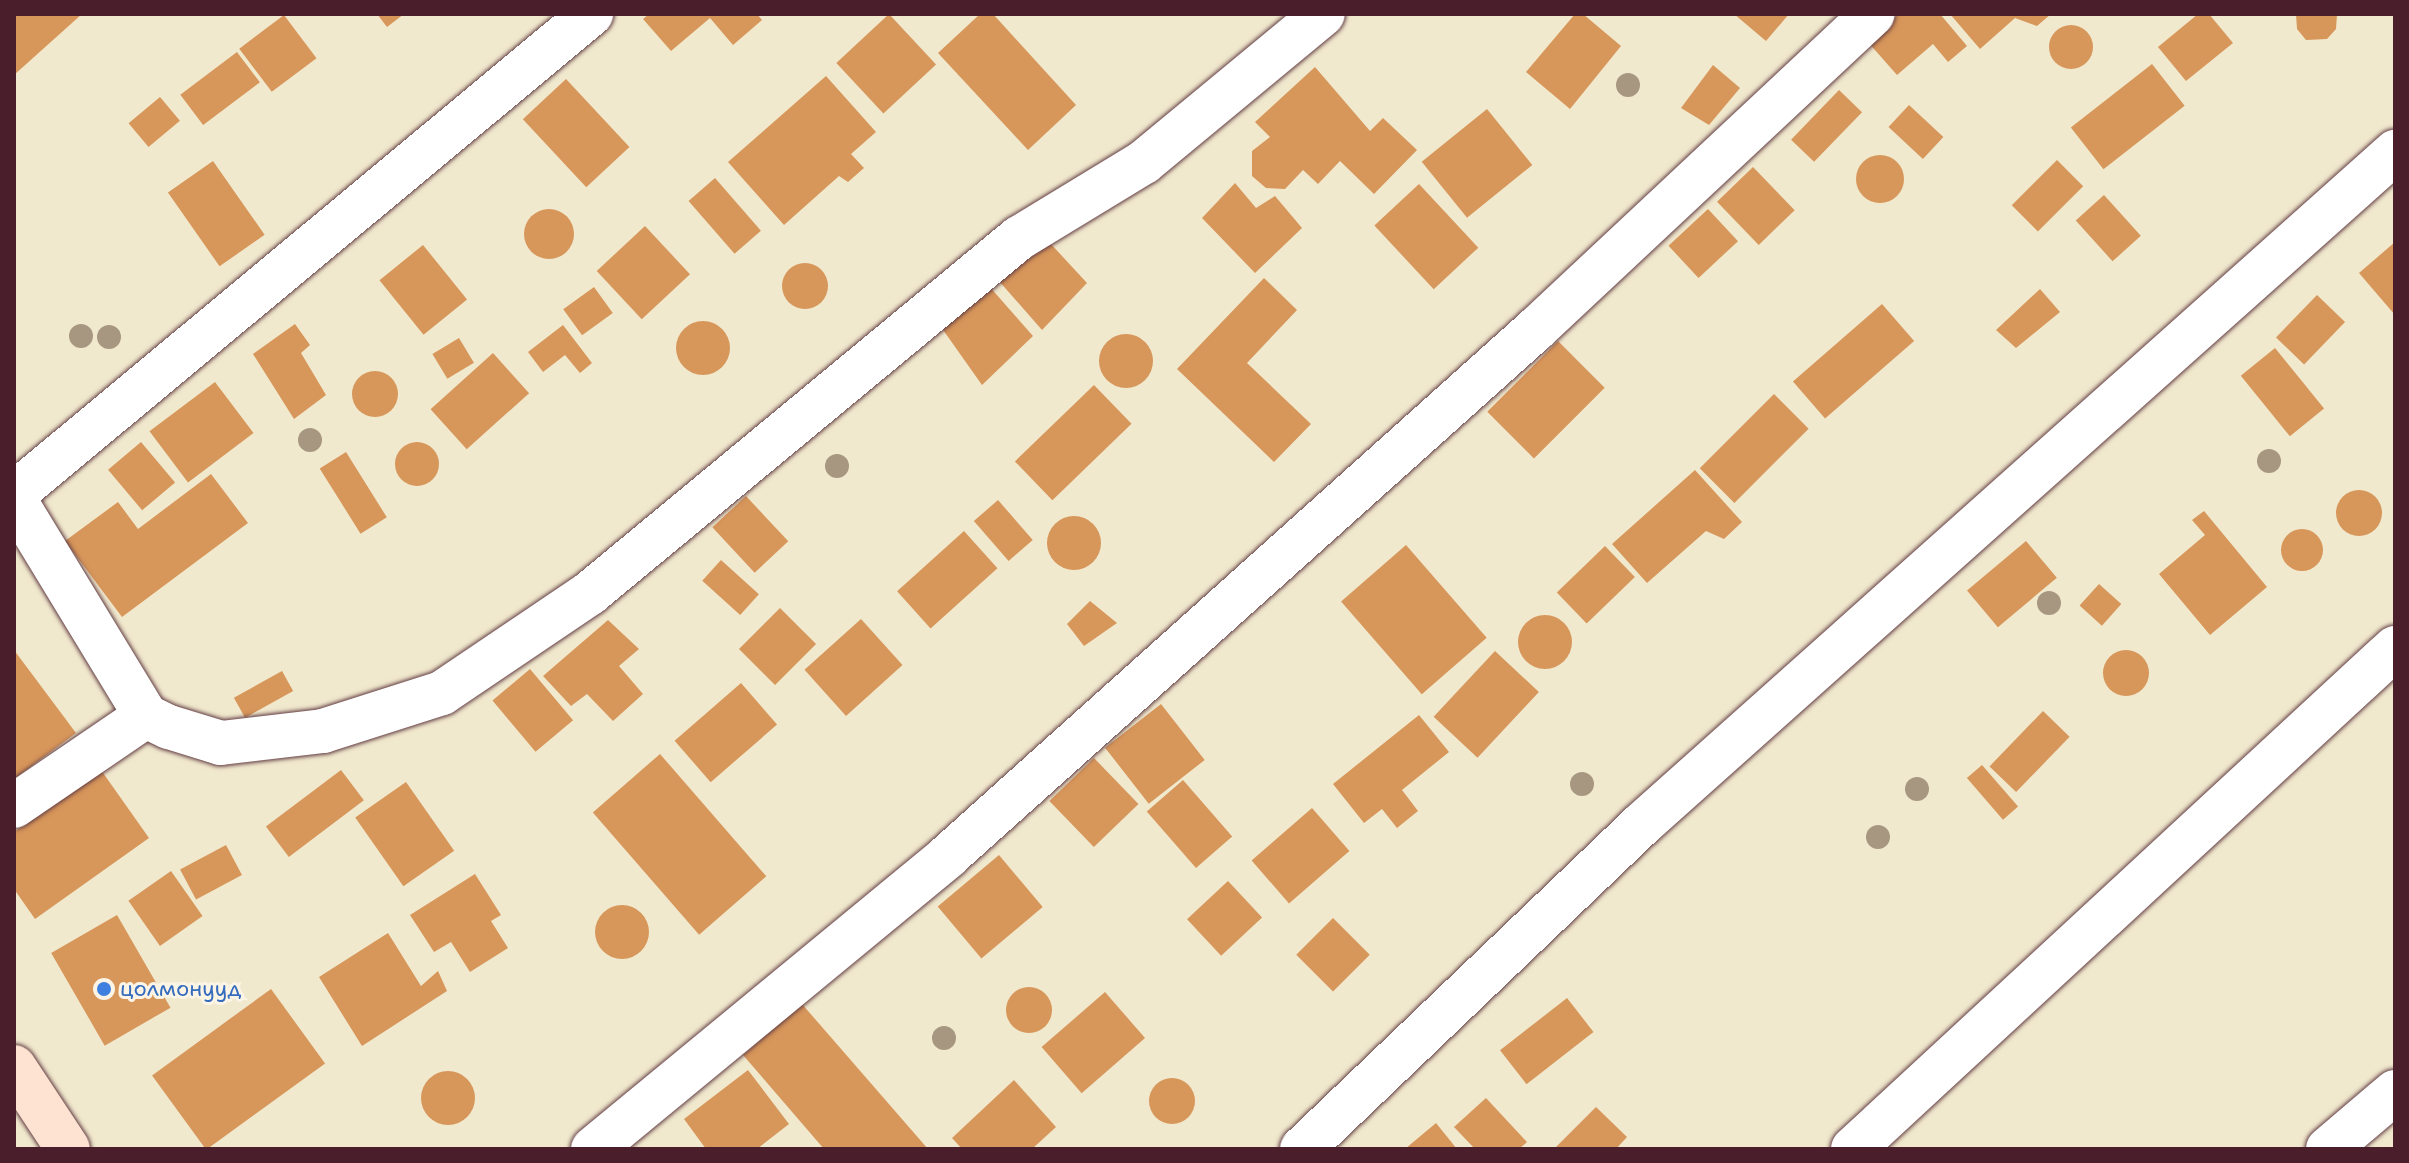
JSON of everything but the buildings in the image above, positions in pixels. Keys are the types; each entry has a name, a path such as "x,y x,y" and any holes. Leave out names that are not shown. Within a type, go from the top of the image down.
{"main road":[{"path":"14,1067 68,1149"}],"street":[{"path":"591,14 14,496 146,716 221,743 323,731 442,693 590,593 1019,238 1144,162 1323,14"},
{"path":"593,1149 948,856 1524,339 1873,14"},
{"path":"1302,1149 1641,825 2395,152"},
{"path":"1853,1149 2395,648"},
{"path":"14,806 146,716"},
{"path":"2328,1149 2395,1092"}],"place":[{"name":"цолмонууд","path":"104,989"}]}
